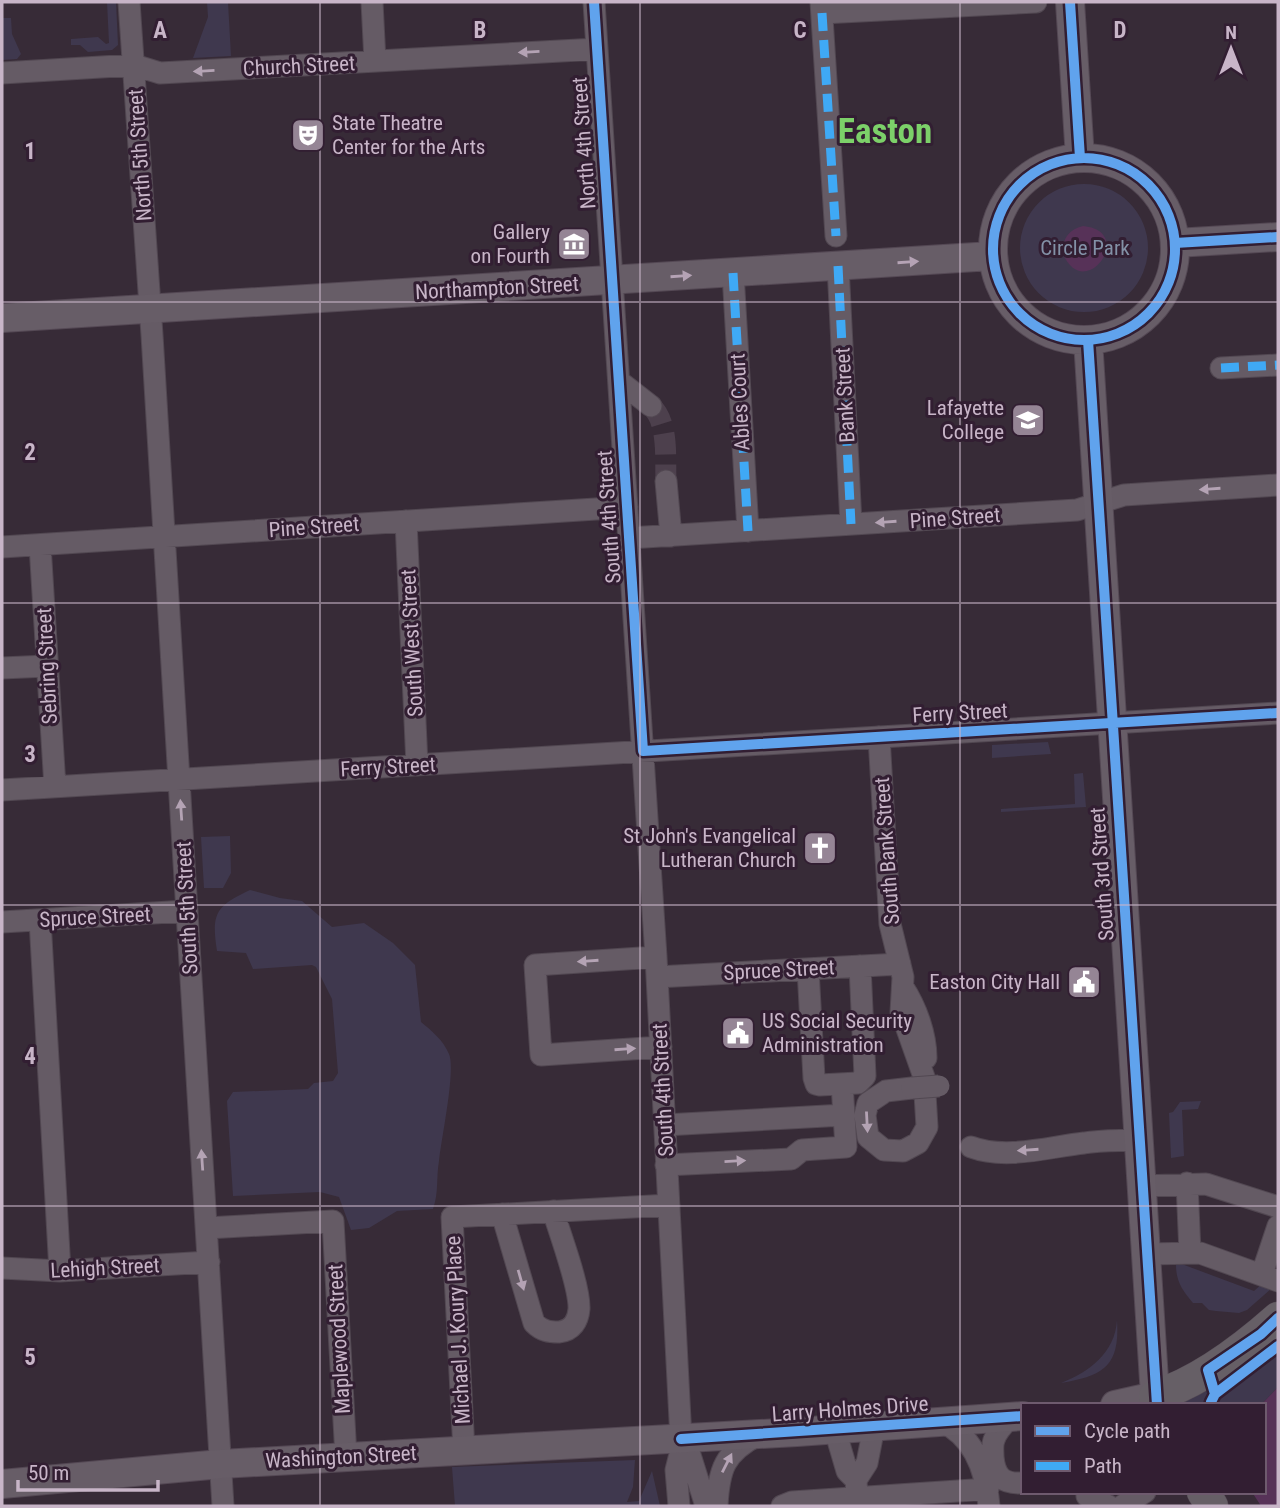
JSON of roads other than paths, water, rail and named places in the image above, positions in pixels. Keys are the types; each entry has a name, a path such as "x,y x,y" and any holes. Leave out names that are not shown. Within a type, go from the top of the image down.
{"highway":[{"path":"1156,1400 1208,1370 1254,1339 1278,1318"}],"main road":[{"path":"1070,2 1080,158"},
{"path":"1080,158 1104,160 1118,165 1135,172 1149,184 1170,219 1175,243 1169,280 1154,307 1112,337 1088,340 1065,338 1045,331 1024,317 1010,300 998,278 992,257 993,232 1001,211 1016,188 1036,171 1055,162 1080,158"},
{"path":"1175,243 1278,237"},
{"name":"Northampton Street","path":"2,318 992,257"},
{"name":"South 3rd Street","path":"1088,340 1156,1400"},
{"path":"1131,1403 1156,1400"},
{"name":"Larry Holmes Drive","path":"681,1439 1017,1416"},
{"name":"Washington Street","path":"2,1484 221,1464 681,1439"}],"street":[{"name":"North 5th Street","path":"130,2 151,309"},
{"path":"372,2 375,61"},
{"name":"North 4th Street","path":"594,2 612,281"},
{"path":"836,236 821,8 1035,2"},
{"name":"Church Street","path":"2,73 134,65 160,74 597,48"},
{"name":"Bank Street","path":"838,266 851,524"},
{"name":"Ables Court","path":"733,273 748,531"},
{"name":"South 4th Street","path":"612,281 656,967 681,1439"},
{"name":"South 5th Street","path":"151,309 223,1506"},
{"path":"1221,368 1278,365"},
{"path":"619,381 651,406"},
{"path":"666,481 671,536"},
{"name":"Pine Street","path":"629,538 1077,510 1124,495 1278,485"},
{"name":"Pine Street","path":"2,547 627,507"},
{"name":"South West Street","path":"406,521 417,765"},
{"name":"Sebring Street","path":"40,545 55,787"},
{"path":"2,668 47,666"},
{"name":"Ferry Street","path":"2,790 1278,713"},
{"name":"South Bank Street","path":"879,737 890,923 903,987 901,1012 925,1084"},
{"name":"Spruce Street","path":"2,922 187,911"},
{"path":"40,920 60,1271"},
{"name":"Spruce Street","path":"660,1047 541,1055 535,965 808,969 900,964"},
{"path":"808,969 814,1078 816,1084 820,1085 842,1084 858,1083 866,1076 860,966"},
{"path":"666,1165 791,1158 802,1150 846,1147 842,1084"},
{"path":"664,1125 844,1115"},
{"path":"971,1147 985,1152 1018,1151 1086,1142 1138,1140"},
{"path":"1141,1186 1187,1183 1215,1186 1278,1207"},
{"path":"1187,1183 1190,1253"},
{"name":"Michael J. Koury Place","path":"464,1451 452,1217 668,1205"},
{"path":"502,1214 534,1323 546,1331 564,1331 574,1325 579,1308 553,1212"},
{"name":"Maplewood Street","path":"206,1228 332,1222 346,1457"},
{"path":"1146,1254 1200,1253 1270,1277 1278,1226"},
{"name":"Lehigh Street","path":"2,1268 60,1271 209,1262"},
{"path":"1017,1416 999,1429 992,1442 994,1467 998,1476 1003,1481 1021,1483"},
{"path":"782,1506 856,1489 942,1499 988,1498 977,1455 961,1433 942,1422"},
{"path":"856,1489 867,1463 874,1427"},
{"path":"835,1430 847,1471 856,1489"},
{"path":"717,1506 720,1477 725,1462 733,1450 760,1434"},
{"path":"679,1506 676,1470 681,1439"},
{"path":"681,1439 690,1455 706,1506"},
{"path":"1002,1506 1010,1493 1021,1491"},
{"path":"1122,1506 1142,1494"},
{"path":"1087,1498 1109,1506"}],"tunnel":[{"path":"651,406 661,421 666,451 666,481"}],"place":[{"name":"State Theatre Center for the Arts","path":"308,135"},
{"name":"Gallery on Fourth","path":"574,244"},
{"name":"Lafayette College","path":"1028,420"},
{"name":"St John's Evangelical Lutheran Church","path":"820,848"},
{"name":"Easton City Hall","path":"1084,982"},
{"name":"US Social Security Administration","path":"738,1033"}],"district":[{"name":"Easton","path":"885,131"}],"park label":[{"name":"Circle Park","path":"1085,248"}]}
